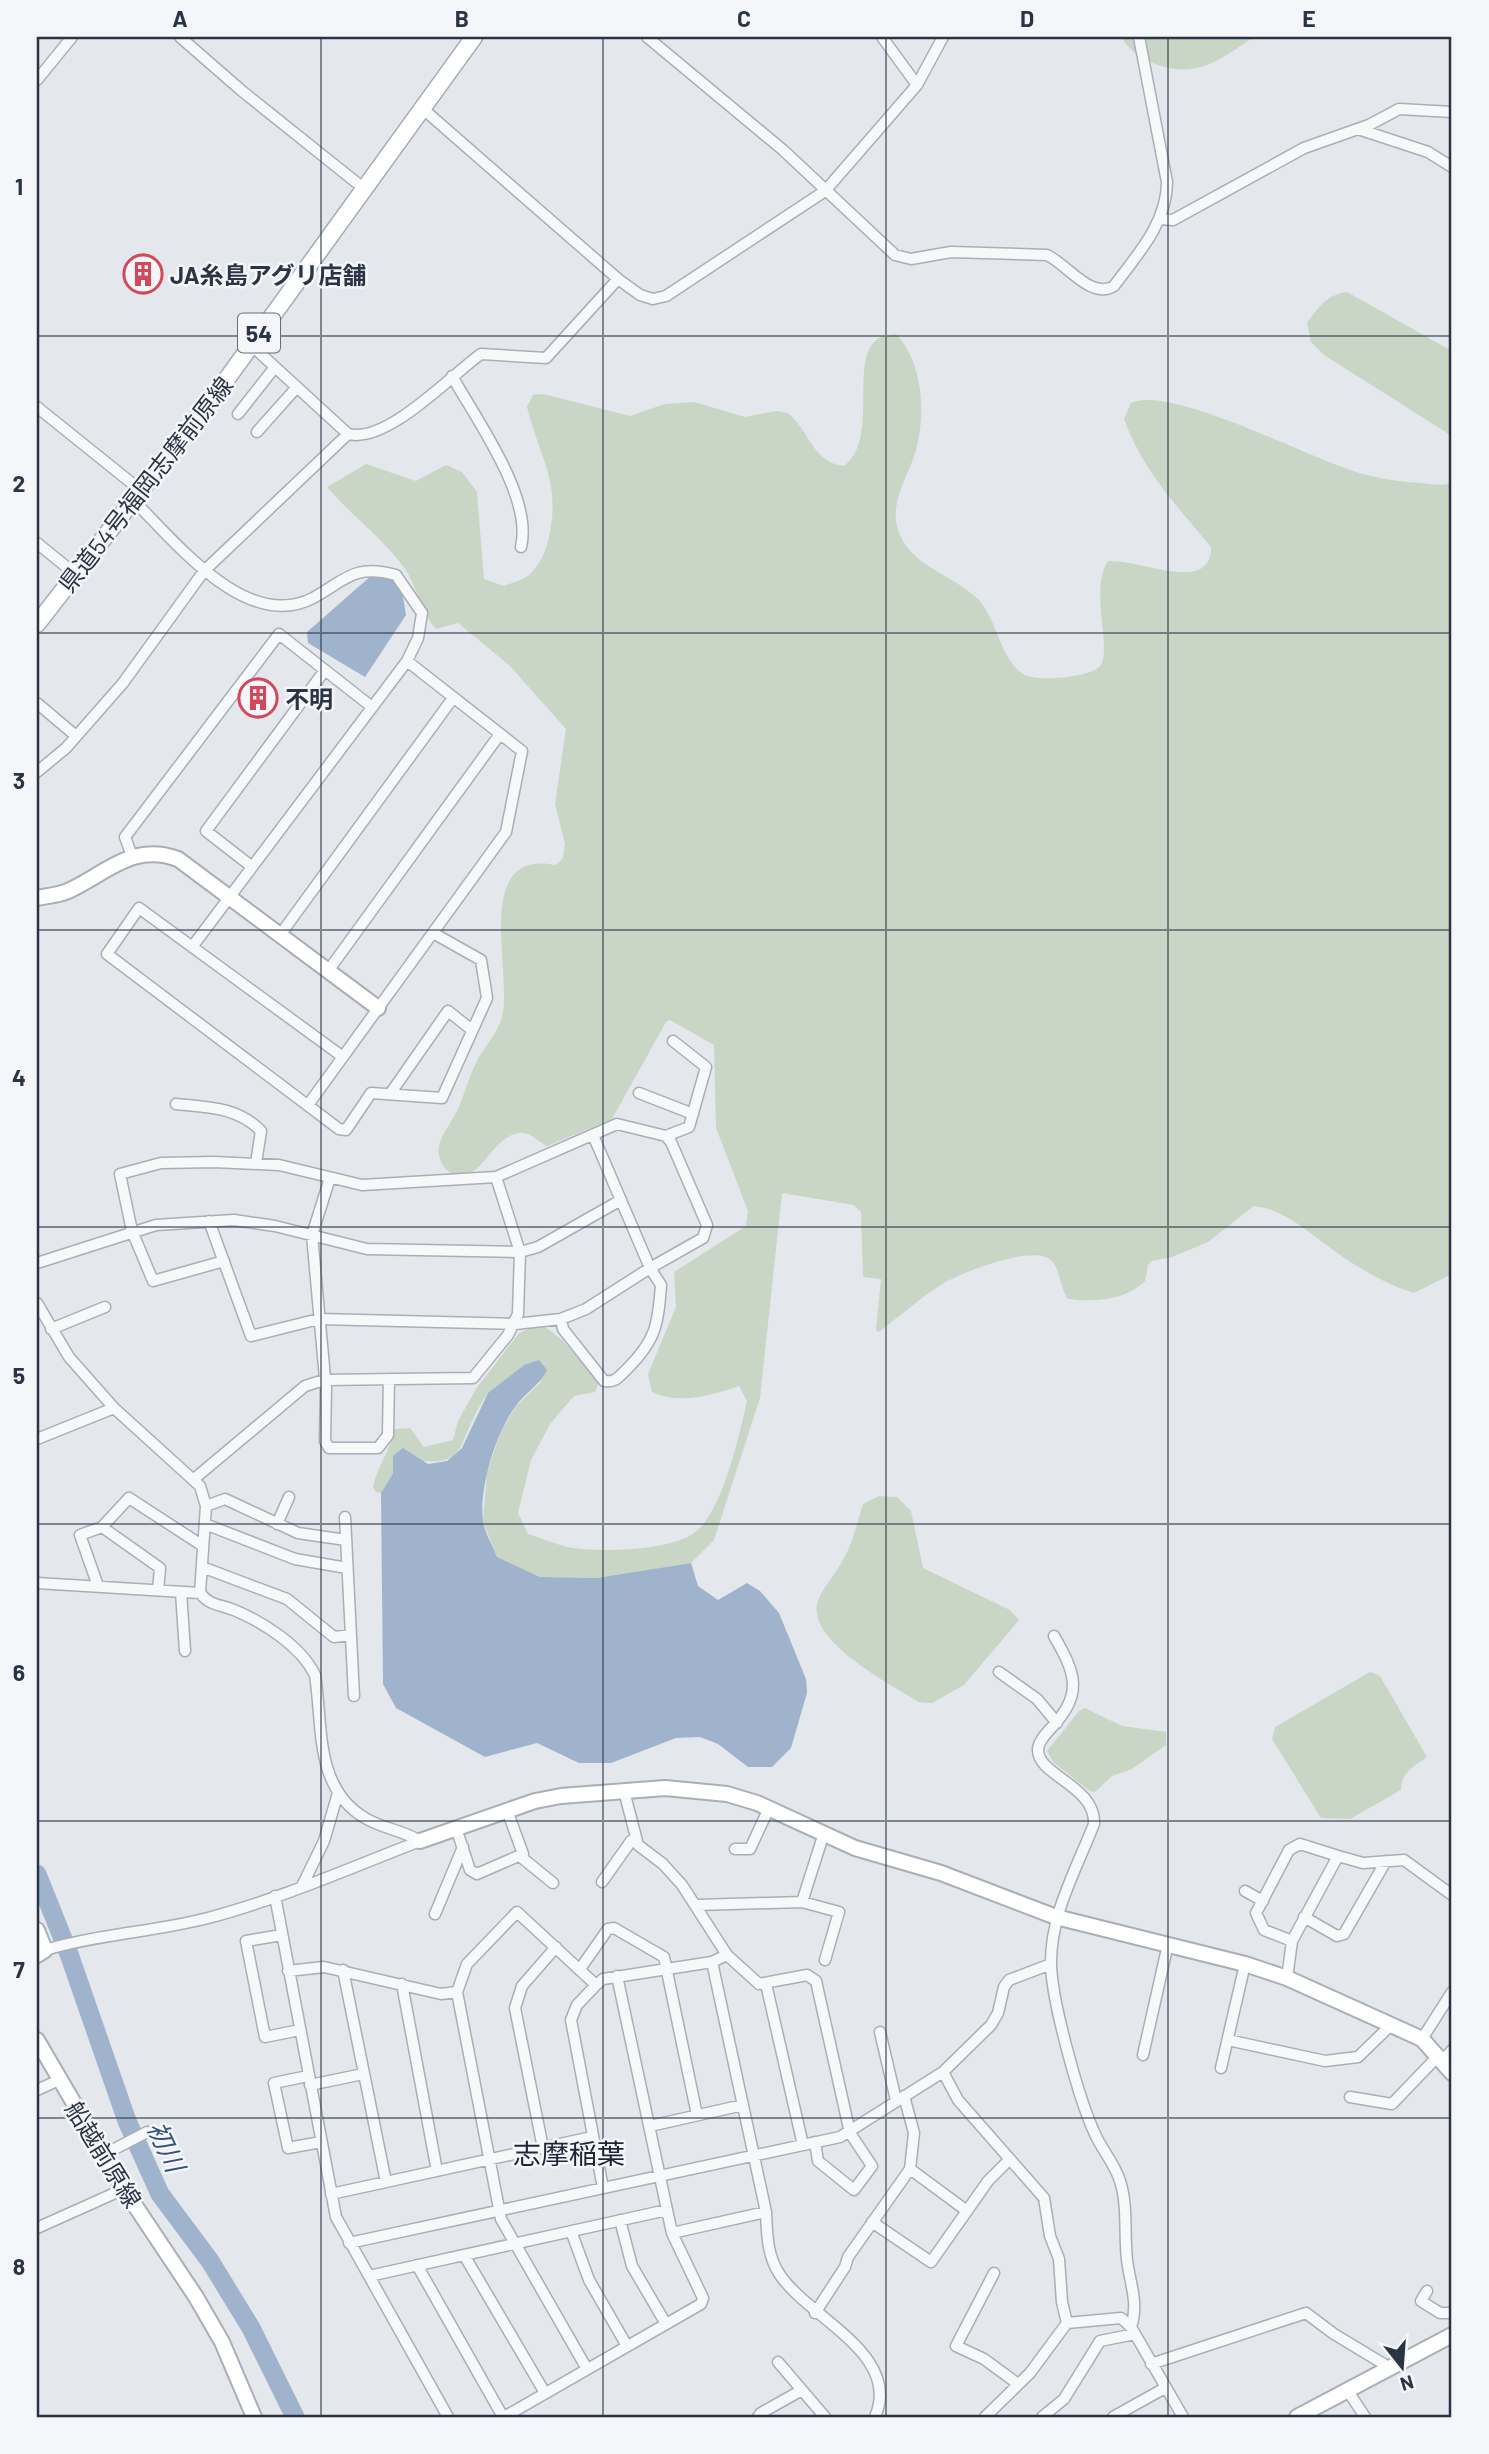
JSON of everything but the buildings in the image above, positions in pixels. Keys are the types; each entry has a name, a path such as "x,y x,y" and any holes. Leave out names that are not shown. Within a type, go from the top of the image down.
{"main road":[{"name":"県道54号福岡志摩前原線","path":"37,624 251,345 362,187 474,37"}],"street":[{"path":"37,80 72,37"},
{"path":"180,37 242,91 362,187"},
{"path":"647,37 783,150 883,245 904,259 951,252 1047,255 1061,261 1095,291 1105,292 1114,286 1160,219 1167,199 1167,182 1139,37"},
{"path":"882,37 918,85"},
{"path":"422,108 618,279 640,295 653,299 666,296 825,191 918,85 943,37"},
{"path":"1160,219 1173,220 1304,148 1399,109 1452,112"},
{"path":"1357,128 1428,152 1452,167"},
{"path":"251,345 348,434 363,436 382,429 481,354 546,358 618,279"},
{"path":"238,414 275,367"},
{"path":"452,376 513,489 524,526 522,548"},
{"path":"257,432 297,387"},
{"path":"37,407 135,494 204,571 244,598 277,607 310,599 351,573 374,569 396,575 422,613 418,638 407,661 192,947"},
{"path":"37,772 76,736 141,662 204,571 348,434"},
{"path":"37,543 74,573"},
{"path":"132,856 125,837 279,634 372,707"},
{"path":"308,1105 506,832 522,751 407,661"},
{"path":"251,866 206,831 325,670"},
{"path":"280,935 453,698"},
{"path":"37,703 76,736"},
{"path":"328,971 500,734"},
{"path":"37,898 66,892 132,856 160,853 178,859 378,1008"},
{"path":"343,1057 139,908 107,954 339,1129 346,1130 371,1093 442,1098 487,998 481,960 433,933"},
{"path":"390,1094 448,1011 472,1031"},
{"path":"666,1136 690,1127 706,1067 673,1041"},
{"path":"639,1093 693,1114"},
{"path":"176,1104 218,1108 248,1118 261,1131 256,1163"},
{"path":"209,1222 251,1336 319,1319 515,1324 561,1319 586,1309 703,1238 707,1225 671,1142 666,1136 622,1123 496,1177 373,1185 330,1178 279,1165 256,1163 161,1163 120,1174 132,1231 153,1281 223,1261"},
{"path":"561,1319 563,1329 604,1381 616,1380 645,1351 656,1330 661,1285 650,1268 593,1136"},
{"path":"194,1479 298,1390 324,1380 468,1380 515,1324 520,1252 496,1177"},
{"path":"330,1178 312,1235 324,1380 325,1441 329,1448 378,1448 384,1442 388,1435 388,1379"},
{"path":"37,1263 156,1225 209,1222 251,1222 367,1249 520,1252 538,1247 621,1200"},
{"path":"37,1303 69,1357 114,1408 200,1486 206,1506 200,1593 209,1604 251,1618 310,1664 316,1684 326,1769 338,1793 363,1817 410,1834 420,1841"},
{"path":"51,1329 105,1307"},
{"path":"37,1439 114,1408"},
{"path":"277,1524 289,1497"},
{"path":"98,1586 80,1535 102,1527 129,1498 203,1546"},
{"path":"206,1506 225,1499 298,1533 346,1540"},
{"path":"345,1517 354,1696"},
{"path":"205,1524 295,1559 347,1568"},
{"path":"102,1527 160,1568 158,1590"},
{"path":"202,1567 286,1599 334,1637 351,1635"},
{"path":"37,1583 200,1593"},
{"path":"181,1592 185,1651"},
{"path":"1054,1636 1070,1664 1073,1677 1072,1701 1057,1723 1043,1737 1038,1750 1042,1762 1079,1791 1094,1814 1094,1824 1056,1917 1051,1964 1056,2003 1094,2134 1120,2179 1127,2261 1137,2311 1133,2330"},
{"path":"999,1672 1037,1699 1057,1723"},
{"path":"37,1930 41,1952 83,1939 206,1919 507,1810 561,1796 696,1789 727,1794 769,1808 855,1847 941,1873 1056,1917 1245,1964 1287,1978 1422,2039 1445,2055 1452,2073"},
{"path":"624,1791 638,1845 663,1864 697,1905 726,1955 753,1981 766,1984 807,1975 816,1982 850,2133 872,2166 854,2190 818,2161 815,2143"},
{"path":"302,1886 324,1841 338,1793"},
{"path":"735,1849 750,1849 769,1808"},
{"path":"507,1810 522,1857"},
{"path":"456,1828 470,1870 477,1874 522,1857"},
{"path":"802,1902 824,1833"},
{"path":"602,1882 631,1841 636,1839"},
{"path":"1292,1941 1264,1930 1256,1913 1289,1850 1300,1844 1363,1863 1404,1860 1452,1895"},
{"path":"435,1914 463,1847"},
{"path":"1287,1978 1292,1941 1338,1856"},
{"path":"522,1857 553,1883"},
{"path":"1304,1917 1337,1937 1344,1934 1386,1861"},
{"path":"1245,1891 1263,1900"},
{"path":"275,1896 336,2217 448,2417"},
{"path":"697,1905 802,1902 839,1912 825,1961"},
{"path":"587,2369 514,2244 499,2210 457,1992 467,1964 517,1912 596,1985"},
{"path":"580,1969 608,1928 614,1928 663,1957 697,2116"},
{"path":"282,1935 246,1941 265,2037 300,2030"},
{"path":"1143,2055 1168,1944"},
{"path":"543,2148 515,2008 522,1986 556,1947"},
{"path":"603,2188 571,2020 577,2005 603,1979 712,1962 726,1955"},
{"path":"712,1962 766,2213 769,2252 780,2275 815,2313 862,2350 882,2389 882,2402 875,2417"},
{"path":"349,2243 815,2143 850,2133 943,2072 991,2025 1009,1980 1051,1964"},
{"path":"1221,2068 1245,1964"},
{"path":"288,1971 324,1967 441,1994 457,1992"},
{"path":"344,1970 386,2182"},
{"path":"417,2265 504,2417 701,2304 703,2298 672,2233 617,1976"},
{"path":"402,1984 437,2171"},
{"path":"766,1984 803,2145"},
{"path":"1422,2039 1452,1992"},
{"path":"1227,2040 1325,2060 1358,2057 1391,2025"},
{"path":"815,2313 910,2169 914,2133 900,2098 880,2032"},
{"name":"船越前原線","path":"37,2040 103,2155 222,2342 254,2417"},
{"path":"1350,2097 1392,2104 1445,2055"},
{"path":"943,2072 958,2100 1044,2198 1050,2236 1059,2259 1062,2302 1067,2323"},
{"path":"321,2142 288,2148 274,2083 363,2074"},
{"path":"37,2090 59,2080"},
{"path":"650,2126 743,2105"},
{"path":"103,2155 147,2133"},
{"path":"331,2194 592,2137"},
{"path":"873,2222 931,2262 988,2181 1009,2160"},
{"path":"910,2169 967,2211"},
{"path":"37,2228 124,2189"},
{"path":"369,2276 667,2210"},
{"path":"672,2233 766,2213"},
{"path":"620,2220 632,2266 666,2324"},
{"path":"570,2231 589,2280 627,2346"},
{"path":"464,2255 545,2393"},
{"path":"994,2273 956,2346 984,2359 1018,2384"},
{"path":"1427,2291 1421,2301 1440,2313 1452,2313"},
{"path":"1152,2364 1306,2313 1334,2334 1392,2369"},
{"path":"985,2417 1030,2373 1067,2323 1121,2318 1133,2330 1183,2417"},
{"path":"1046,2416 1064,2399 1100,2341 1133,2330"},
{"path":"1297,2417 1452,2335"},
{"path":"778,2361 825,2417"},
{"path":"1113,2417 1165,2388"},
{"path":"758,2417 802,2389"},
{"path":"1348,2391 1365,2417"}],"green space":[{"path":"1121,37 1254,37 1212,63 1197,68 1175,69 1144,58"},
{"path":"1347,292 1452,351 1452,436 1324,355 1311,342 1307,323 1311,317 1329,299"},
{"path":"896,334 912,359 917,373 921,404 916,450 897,502 896,521 900,536 918,558 978,599 1010,660 1017,669 1032,677 1073,676 1098,668 1104,650 1100,589 1108,561 1188,572 1200,569 1208,561 1211,547 1162,487 1132,438 1124,419 1131,403 1150,400 1177,404 1244,426 1370,476 1437,485 1452,482 1452,1274 1414,1293 1362,1269 1286,1217 1254,1206 1208,1242 1172,1257 1152,1261 1148,1265 1145,1281 1128,1293 1099,1300 1068,1299 1051,1260 1030,1255 1015,1257 944,1283 879,1332 876,1330 881,1279 863,1277 861,1212 854,1205 782,1193 760,1398 714,1540 691,1563 596,1578 540,1577 497,1557 483,1521 487,1472 501,1431 516,1406 542,1381 488,1393 464,1441 450,1458 419,1461 393,1456 393,1473 381,1493 376,1492 373,1487 375,1479 395,1429 410,1428 424,1447 453,1440 458,1421 476,1389 519,1333 541,1324 561,1339 599,1382 595,1392 574,1396 550,1424 531,1460 518,1513 528,1534 568,1547 614,1550 669,1544 694,1533 704,1523 721,1491 747,1401 739,1386 696,1397 663,1396 652,1392 648,1374 676,1307 674,1272 746,1226 748,1211 716,1128 714,1045 670,1020 666,1022 612,1119 547,1146 527,1134 509,1136 470,1173 451,1173 443,1165 439,1153 440,1142 459,1107 476,1063 502,1017 504,997 501,917 504,893 513,875 530,865 556,865 563,858 565,844 555,804 566,729 510,666 458,623 436,629 426,615 403,566 327,487 366,464 416,481 446,465 462,472 477,492 484,579 504,586 529,575 542,557 549,537 552,517 551,485 527,407 533,395 543,394 630,416 665,404 694,402 745,417 776,411 788,413 825,459 844,466 855,453 861,437 865,362 870,348 881,337"},
{"path":"879,1496 897,1497 911,1511 923,1568 1010,1610 1019,1620 964,1685 932,1703 919,1702 854,1660 824,1631 817,1616 818,1601 846,1553 863,1504"},
{"path":"1370,1672 1380,1676 1427,1757 1406,1774 1401,1790 1350,1819 1321,1818 1272,1739 1275,1727"},
{"path":"1085,1708 1122,1726 1166,1732 1166,1745 1132,1769 1112,1776 1095,1792 1090,1791 1054,1763 1047,1751 1079,1711"}],"water":[{"path":"372,575 387,576 401,585 406,615 365,677 308,643 307,632"},
{"path":"539,1360 547,1370 508,1418 495,1446 486,1478 483,1521 497,1557 540,1577 596,1578 691,1563 698,1586 718,1600 747,1583 760,1591 779,1613 806,1679 807,1693 791,1748 772,1767 748,1767 718,1744 700,1737 676,1738 611,1763 579,1763 537,1743 485,1757 396,1708 383,1684 381,1493 393,1473 393,1456 403,1448 428,1464 447,1461 462,1448 488,1393 524,1365"}],"waterway":[{"name":"初川","path":"37,1874 69,1954 127,2121 160,2194 210,2261 251,2328 295,2417"}],"place":[{"name":"JA糸島アグリ店舗","path":"143,274"},
{"name":"不明","path":"258,698"}],"district":[{"name":"志摩稲葉","path":"569,2153"}]}
